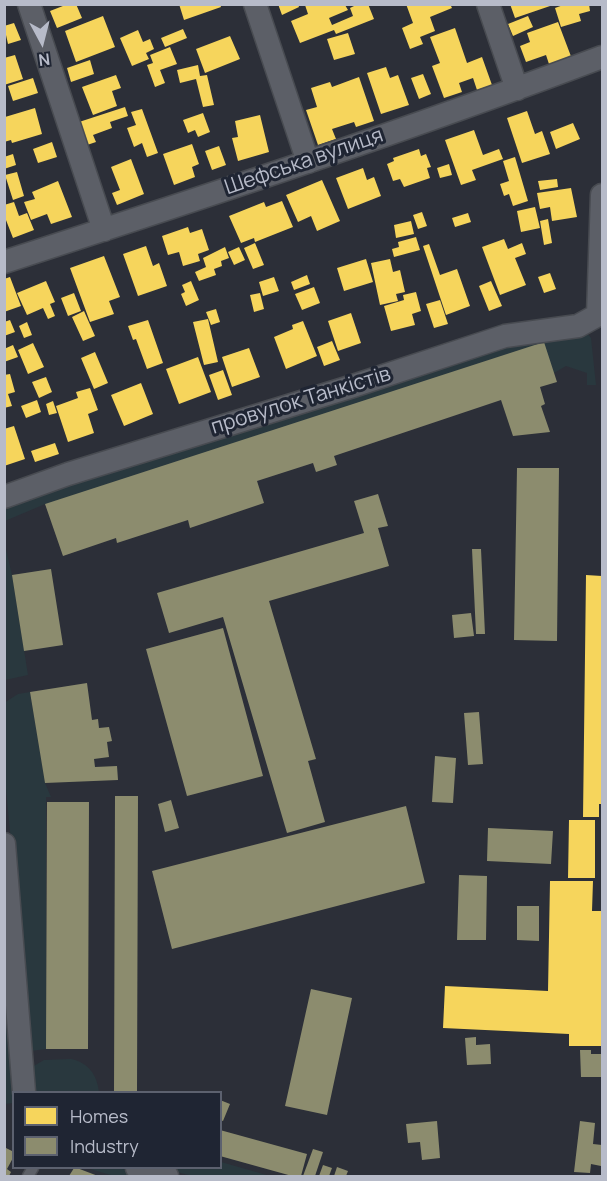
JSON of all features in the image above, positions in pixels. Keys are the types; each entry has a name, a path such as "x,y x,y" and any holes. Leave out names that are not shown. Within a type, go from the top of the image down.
{"street":[{"path":"28,4 104,230"},
{"path":"255,4 308,162"},
{"path":"488,4 517,89"},
{"name":"Шефська вулиця","path":"4,262 308,162 603,57"},
{"name":"провулок Танкістів","path":"4,498 68,474 506,336 578,326 598,315 603,195"},
{"path":"4,844 24,1091"},
{"path":"144,1169 168,1176"}],"shaded area":[{"path":"586,332 591,338 596,385 587,385 587,373 566,366 554,373 45,504 5,521 4,503 458,356"},
{"path":"4,541 12,575 28,675 5,680"},
{"path":"30,692 45,783 51,797 46,797 46,1049 31,1051 5,779 4,703 18,694"},
{"path":"5,1017 11,1026 14,1091 12,1091 12,1103 5,1104"},
{"path":"71,1059 83,1063 91,1071 99,1091 30,1091 32,1067 44,1060"},
{"path":"222,1162 270,1176 192,1176 166,1169 222,1169"},
{"path":"90,1169 123,1169 149,1176 114,1176"}],"building: Homes":[{"path":"68,4 76,4 82,18 57,28 50,11"},
{"path":"179,4 220,4 221,7 184,20"},
{"path":"278,4 298,4 299,7 282,15"},
{"path":"358,4 368,4 374,19 336,34 334,30 300,43 291,21 308,14 305,5 345,5 348,10 329,18 332,25 353,16 350,8"},
{"path":"406,4 450,4 452,8 430,17 435,31 420,37 423,44 410,49 402,28 413,23"},
{"path":"510,4 553,4 553,5 515,18"},
{"path":"566,4 589,4 590,11 579,14 581,21 561,27 555,8"},
{"path":"103,16 115,47 76,62 65,31"},
{"path":"528,16 533,27 513,36 508,24"},
{"path":"558,22 572,59 550,67 546,55 526,62 520,46 530,42 527,33"},
{"path":"14,23 21,40 8,44 4,26"},
{"path":"455,28 467,63 482,57 492,85 477,90 473,78 459,83 462,92 444,98 432,66 440,63 430,37"},
{"path":"183,29 187,38 165,47 161,38"},
{"path":"138,30 143,42 150,39 154,49 146,53 149,59 132,66 120,38"},
{"path":"348,33 355,54 334,60 327,39"},
{"path":"230,36 240,59 205,73 196,49"},
{"path":"170,47 177,64 160,70 165,83 155,87 147,65 153,63 150,55"},
{"path":"15,55 23,79 4,85 4,58"},
{"path":"90,60 94,74 71,82 67,68"},
{"path":"198,65 200,76 207,75 214,105 203,107 196,79 180,83 177,70"},
{"path":"386,67 390,78 398,75 409,105 381,114 367,73"},
{"path":"423,74 431,94 419,99 411,78"},
{"path":"116,75 121,88 112,91 117,106 93,115 82,87"},
{"path":"359,77 374,121 356,127 354,122 332,129 336,139 318,145 306,110 317,107 311,88 330,82 332,87"},
{"path":"33,78 38,93 13,101 8,86"},
{"path":"125,107 128,116 110,122 112,128 93,135 96,142 84,146 76,123"},
{"path":"35,108 42,134 12,143 11,140 4,142 5,117"},
{"path":"142,109 158,153 147,157 142,143 134,147 127,128 136,125 131,112"},
{"path":"527,111 535,134 542,131 550,154 522,163 507,118"},
{"path":"203,113 210,132 198,137 195,130 188,133 183,120"},
{"path":"260,115 269,152 238,161 232,138 238,137 235,121"},
{"path":"573,123 580,139 556,149 550,132"},
{"path":"474,130 483,155 499,149 503,159 472,170 476,180 461,185 445,140"},
{"path":"52,142 57,157 38,163 33,149"},
{"path":"192,144 199,164 192,167 195,177 174,185 163,154"},
{"path":"219,146 226,165 212,170 205,151"},
{"path":"419,149 421,156 426,154 431,167 427,168 430,178 404,187 400,179 393,181 387,164 394,161 393,158"},
{"path":"13,154 16,165 4,169 4,157"},
{"path":"515,157 528,201 513,206 509,194 504,196 500,184 509,181 503,161"},
{"path":"131,159 144,194 117,205 112,193 120,190 111,167"},
{"path":"449,164 452,175 440,178 437,168"},
{"path":"363,168 367,180 374,177 381,196 348,209 336,178"},
{"path":"17,172 24,196 13,200 5,175"},
{"path":"557,179 558,187 540,190 538,181"},
{"path":"322,180 340,221 317,231 311,216 298,222 286,195"},
{"path":"58,181 72,217 51,224 47,214 31,220 24,202 35,199 32,192"},
{"path":"571,188 577,217 552,221 550,207 540,209 537,193"},
{"path":"282,201 293,227 255,242 254,238 241,243 229,216 264,202 266,207"},
{"path":"14,202 19,216 27,213 34,230 13,238 4,215 4,205"},
{"path":"535,207 540,228 521,232 517,211"},
{"path":"422,212 427,226 418,229 413,215"},
{"path":"468,213 471,222 455,227 452,218"},
{"path":"548,219 552,243 544,245 540,221"},
{"path":"411,221 414,234 396,238 394,225"},
{"path":"188,227 190,233 202,229 209,250 198,254 200,261 183,266 179,252 168,255 162,236"},
{"path":"416,237 420,250 394,257 392,249 399,247 398,242"},
{"path":"504,239 508,249 522,243 526,254 515,258 526,285 500,295 482,247"},
{"path":"255,243 264,265 253,269 244,248"},
{"path":"429,244 440,275 457,269 470,306 446,315 423,246"},
{"path":"146,246 153,266 159,263 167,286 138,296 123,254"},
{"path":"225,247 229,258 221,261 222,266 214,269 216,275 199,281 195,272 206,267 203,258"},
{"path":"239,247 245,260 234,265 228,252"},
{"path":"104,256 120,297 109,301 114,314 90,322 70,268"},
{"path":"366,259 373,282 344,291 337,268"},
{"path":"390,259 393,272 400,270 405,292 396,294 398,301 380,305 371,263"},
{"path":"550,273 556,289 544,293 538,277"},
{"path":"307,275 310,284 294,290 291,282"},
{"path":"10,277 21,306 4,312 4,279"},
{"path":"274,277 279,291 263,296 259,282"},
{"path":"46,281 55,302 50,304 55,316 48,319 43,308 27,315 17,293"},
{"path":"191,281 199,300 186,306 181,294 185,292 182,285"},
{"path":"491,281 502,306 489,311 479,286"},
{"path":"314,287 320,303 302,310 295,294"},
{"path":"416,292 421,311 412,314 415,325 391,331 384,306 404,300 403,295"},
{"path":"74,293 81,311 68,316 61,298"},
{"path":"260,293 264,309 254,312 250,295"},
{"path":"440,300 448,324 434,328 426,304"},
{"path":"216,309 220,322 211,325 206,312"},
{"path":"84,311 95,336 83,341 72,317"},
{"path":"351,313 361,343 338,351 328,321"},
{"path":"208,319 218,362 204,365 193,322"},
{"path":"10,320 15,332 4,336 4,322"},
{"path":"148,320 163,363 147,369 136,339 133,340 128,326"},
{"path":"303,321 317,356 286,369 274,337 293,329 292,325"},
{"path":"27,322 32,335 24,338 19,326"},
{"path":"332,341 340,360 324,366 317,347"},
{"path":"33,343 44,367 28,374 18,350"},
{"path":"13,345 18,357 4,362 4,349"},
{"path":"249,348 260,377 232,387 222,357"},
{"path":"95,352 108,383 94,389 81,358"},
{"path":"198,357 211,392 179,404 166,369"},
{"path":"223,370 232,395 218,400 209,375"},
{"path":"10,374 15,392 8,394 12,406 4,408 4,375"},
{"path":"46,377 52,392 39,398 32,382"},
{"path":"141,383 153,414 124,426 111,395"},
{"path":"90,388 98,410 88,414 94,433 68,442 56,406 78,398 76,392"},
{"path":"37,400 41,412 26,418 21,406"},
{"path":"53,401 57,413 49,415 46,404"},
{"path":"14,426 25,459 4,466 4,429"},
{"path":"55,443 59,454 35,462 31,451"},
{"path":"586,575 602,576 602,804 599,804 599,817 583,817"},
{"path":"569,820 595,820 595,878 568,878"},
{"path":"550,881 593,881 592,911 602,911 602,1046 569,1046 569,1034 443,1028 445,986 548,991"}],"building: Industry":[{"path":"544,342 557,382 540,387 545,404 541,406 550,432 513,436 501,400 334,456 337,465 316,472 313,463 257,481 264,503 190,528 188,520 117,543 116,538 63,556 45,504"},
{"path":"517,468 559,468 557,641 514,640"},
{"path":"378,494 388,526 378,528 389,566 269,601 316,759 308,761 325,822 287,833 223,617 169,633 157,593 364,533 354,501"},
{"path":"472,549 481,549 485,634 476,634"},
{"path":"51,569 63,645 24,651 12,575"},
{"path":"471,613 474,636 454,638 452,615"},
{"path":"223,628 263,776 187,796 146,649"},
{"path":"87,683 92,720 98,719 99,728 109,727 112,741 107,742 109,757 94,759 95,767 117,766 118,780 45,783 30,692"},
{"path":"479,712 483,764 468,765 464,713"},
{"path":"435,756 456,758 453,803 432,802"},
{"path":"115,796 138,796 137,1091 114,1091"},
{"path":"171,800 179,828 165,832 158,804"},
{"path":"47,802 89,802 88,1049 46,1049"},
{"path":"406,806 425,883 172,949 152,871"},
{"path":"488,828 553,831 551,864 487,861"},
{"path":"459,875 487,876 486,940 457,940"},
{"path":"517,906 539,906 539,941 517,940"},
{"path":"311,989 352,998 327,1115 285,1106"},
{"path":"476,1037 476,1045 490,1044 491,1064 467,1065 465,1038"},
{"path":"580,1050 591,1050 591,1054 602,1054 602,1077 581,1077"},
{"path":"222,1101 230,1104 222,1121"},
{"path":"437,1121 440,1158 422,1160 420,1142 408,1143 406,1124"},
{"path":"580,1121 595,1123 593,1144 602,1145 601,1166 591,1164 590,1173 574,1172"},
{"path":"222,1131 307,1154 301,1176 292,1176 222,1157"},
{"path":"4,1147 12,1151 12,1160 7,1169 11,1172 9,1176 4,1176"},
{"path":"313,1149 323,1152 315,1176 303,1176"},
{"path":"323,1165 332,1168 329,1176 319,1176"},
{"path":"337,1167 348,1171 346,1176 334,1176"},
{"path":"73,1169 80,1169 98,1176 69,1176"}]}
